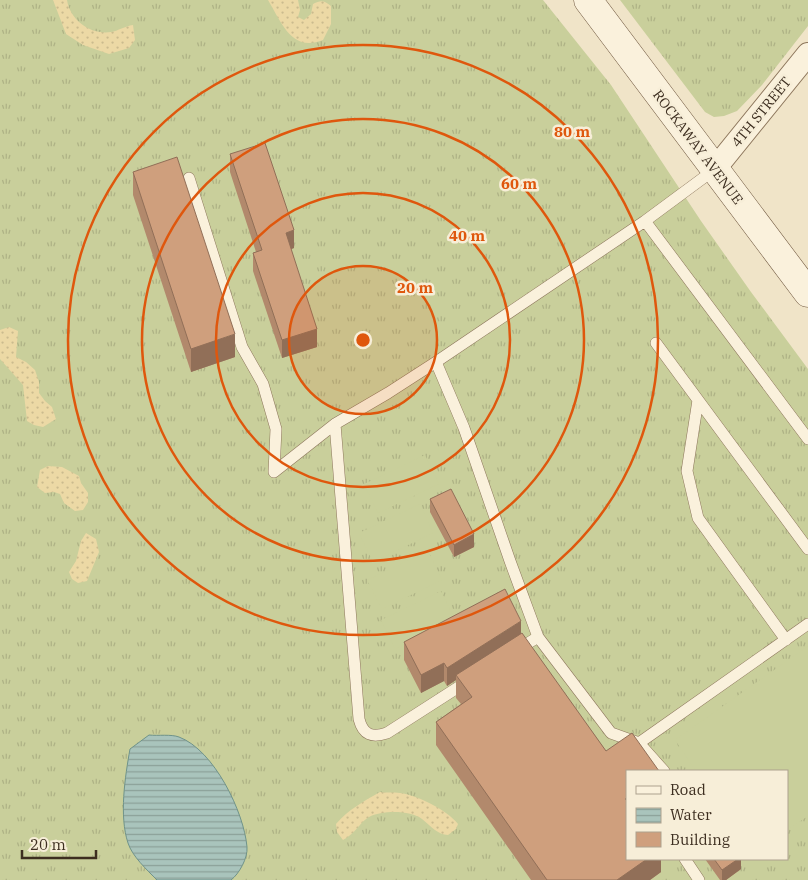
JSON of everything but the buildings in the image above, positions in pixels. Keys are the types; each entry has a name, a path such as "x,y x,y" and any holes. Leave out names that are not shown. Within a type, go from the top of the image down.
{"main road":[{"name":"ROCKAWAY AVENUE","path":"588,0 808,293"}],"street":[{"name":"4TH STREET","path":"714,170 808,54"}],"lane":[{"path":"189,178 242,347 263,384 276,429 274,472 335,424 388,394 436,362 645,221 714,170"},
{"path":"645,221 808,438"},
{"path":"656,343 808,549"},
{"path":"436,362 464,428 538,637 611,733 639,743 663,770"},
{"path":"698,400 687,471 698,518 786,640"},
{"path":"335,424 361,728 367,733 376,736 387,733 478,674"},
{"path":"639,743 808,624"},
{"path":"504,658 538,637"},
{"path":"686,860 699,880"}],"green space":[{"path":"0,0 543,0 611,85 701,221 808,369 808,880 0,880"},
{"path":"620,0 808,0 808,26 762,85 737,111 724,116 714,117 705,112"},
{"path":"425,455 439,484 378,513 364,484"},
{"path":"420,504 433,533 373,562 359,533"},
{"path":"428,551 442,580 382,609 367,580"},
{"path":"441,591 455,620 395,649 381,620"},
{"path":"808,646 808,816 788,829 788,770 695,770 675,740"}],"sand":[{"path":"53,0 67,0 72,14 77,20 82,25 96,31 111,32 133,25 135,40 129,48 109,54 83,45 66,34"},
{"path":"268,0 298,0 300,10 298,17 304,20 311,14 313,4 322,1 329,4 331,6 331,24 323,40 312,43 295,39 288,33"},
{"path":"9,327 18,331 16,357 26,362 35,370 39,382 39,393 52,407 56,419 43,427 27,421 23,385 0,359 0,330"},
{"path":"48,466 62,467 79,476 81,483 88,493 88,502 83,510 75,511 64,503 60,494 54,492 45,493 37,487 40,470"},
{"path":"86,533 96,539 99,552 87,581 78,583 72,579 69,572 76,561 81,541"},
{"path":"380,792 407,794 431,804 458,824 456,829 448,835 444,835 417,816 389,812 369,817 351,835 343,840 337,832 336,824 362,802"}],"water":[{"path":"149,735 176,736 192,744 215,768 225,784 240,817 247,847 242,865 231,880 157,880 140,863 130,848 125,832 123,809 128,760 130,749"}]}
